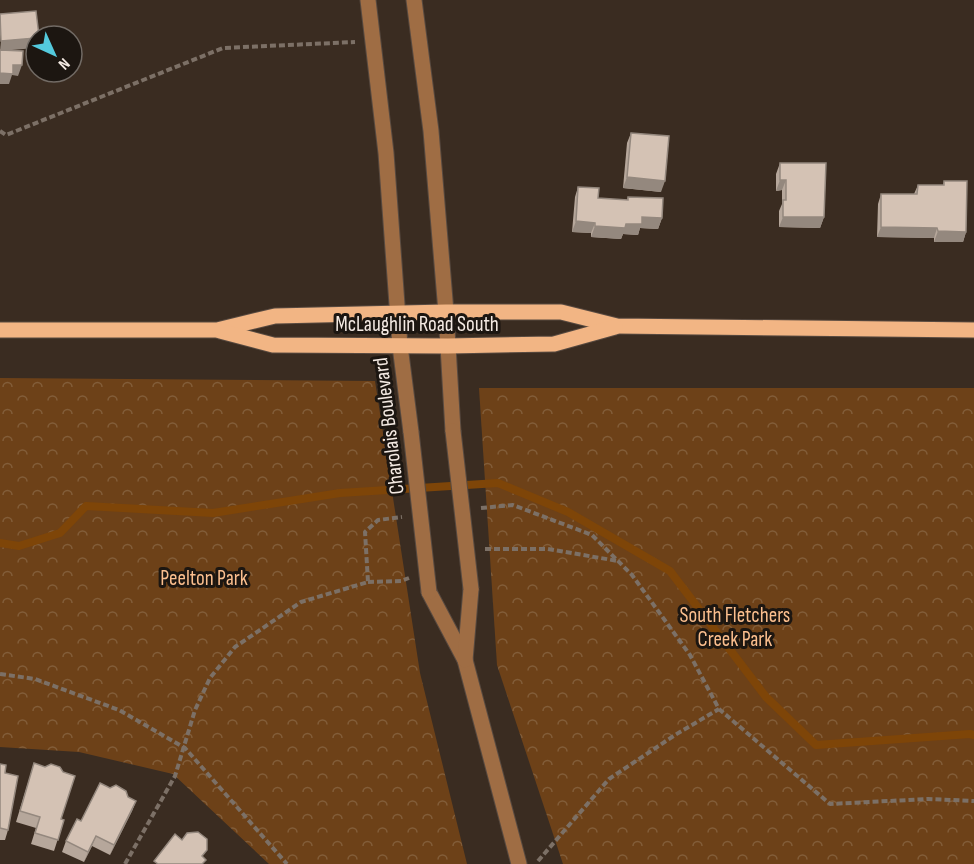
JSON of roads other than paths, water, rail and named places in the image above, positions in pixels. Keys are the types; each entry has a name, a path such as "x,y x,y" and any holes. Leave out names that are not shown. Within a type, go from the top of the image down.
{"main road":[{"name":"McLaughlin Road South","path":"0,330 217,330 275,316 561,312 617,326 974,330"},
{"name":"McLaughlin Road South","path":"217,330 273,345 448,346 554,344 617,326"}],"street":[{"name":"Charolais Boulevard","path":"368,0 386,153 400,346 429,592 465,660 519,864"},
{"name":"Charolais Boulevard","path":"414,0 430,130 446,312 453,431 471,589 465,660"}],"waterway":[{"path":"0,543 19,546 60,533 86,506 213,513 340,493 498,483 568,512 670,571 766,697 816,745 974,735"}],"park label":[{"name":"Peelton Park","path":"204,578"},
{"name":"South Fletchers Creek Park","path":"735,627"}]}
